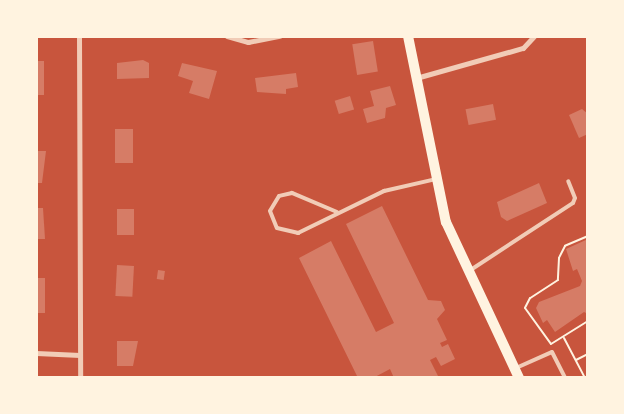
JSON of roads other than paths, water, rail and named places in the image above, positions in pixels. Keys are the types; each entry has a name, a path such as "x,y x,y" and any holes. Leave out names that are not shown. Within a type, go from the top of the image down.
{"main road":[{"path":"408,36 446,222 467,273 517,373"}],"street":[{"path":"79,36 80,378"},
{"path":"227,36 254,42 279,36"},
{"path":"416,78 523,48 534,36"},
{"path":"36,354 80,355"}],"lane":[{"path":"337,212 292,193 279,196 270,211 277,228 288,233 308,229 337,212 397,186 436,179"},
{"path":"467,273 573,203 575,198 568,181"},
{"path":"517,373 552,352 565,378"}]}
